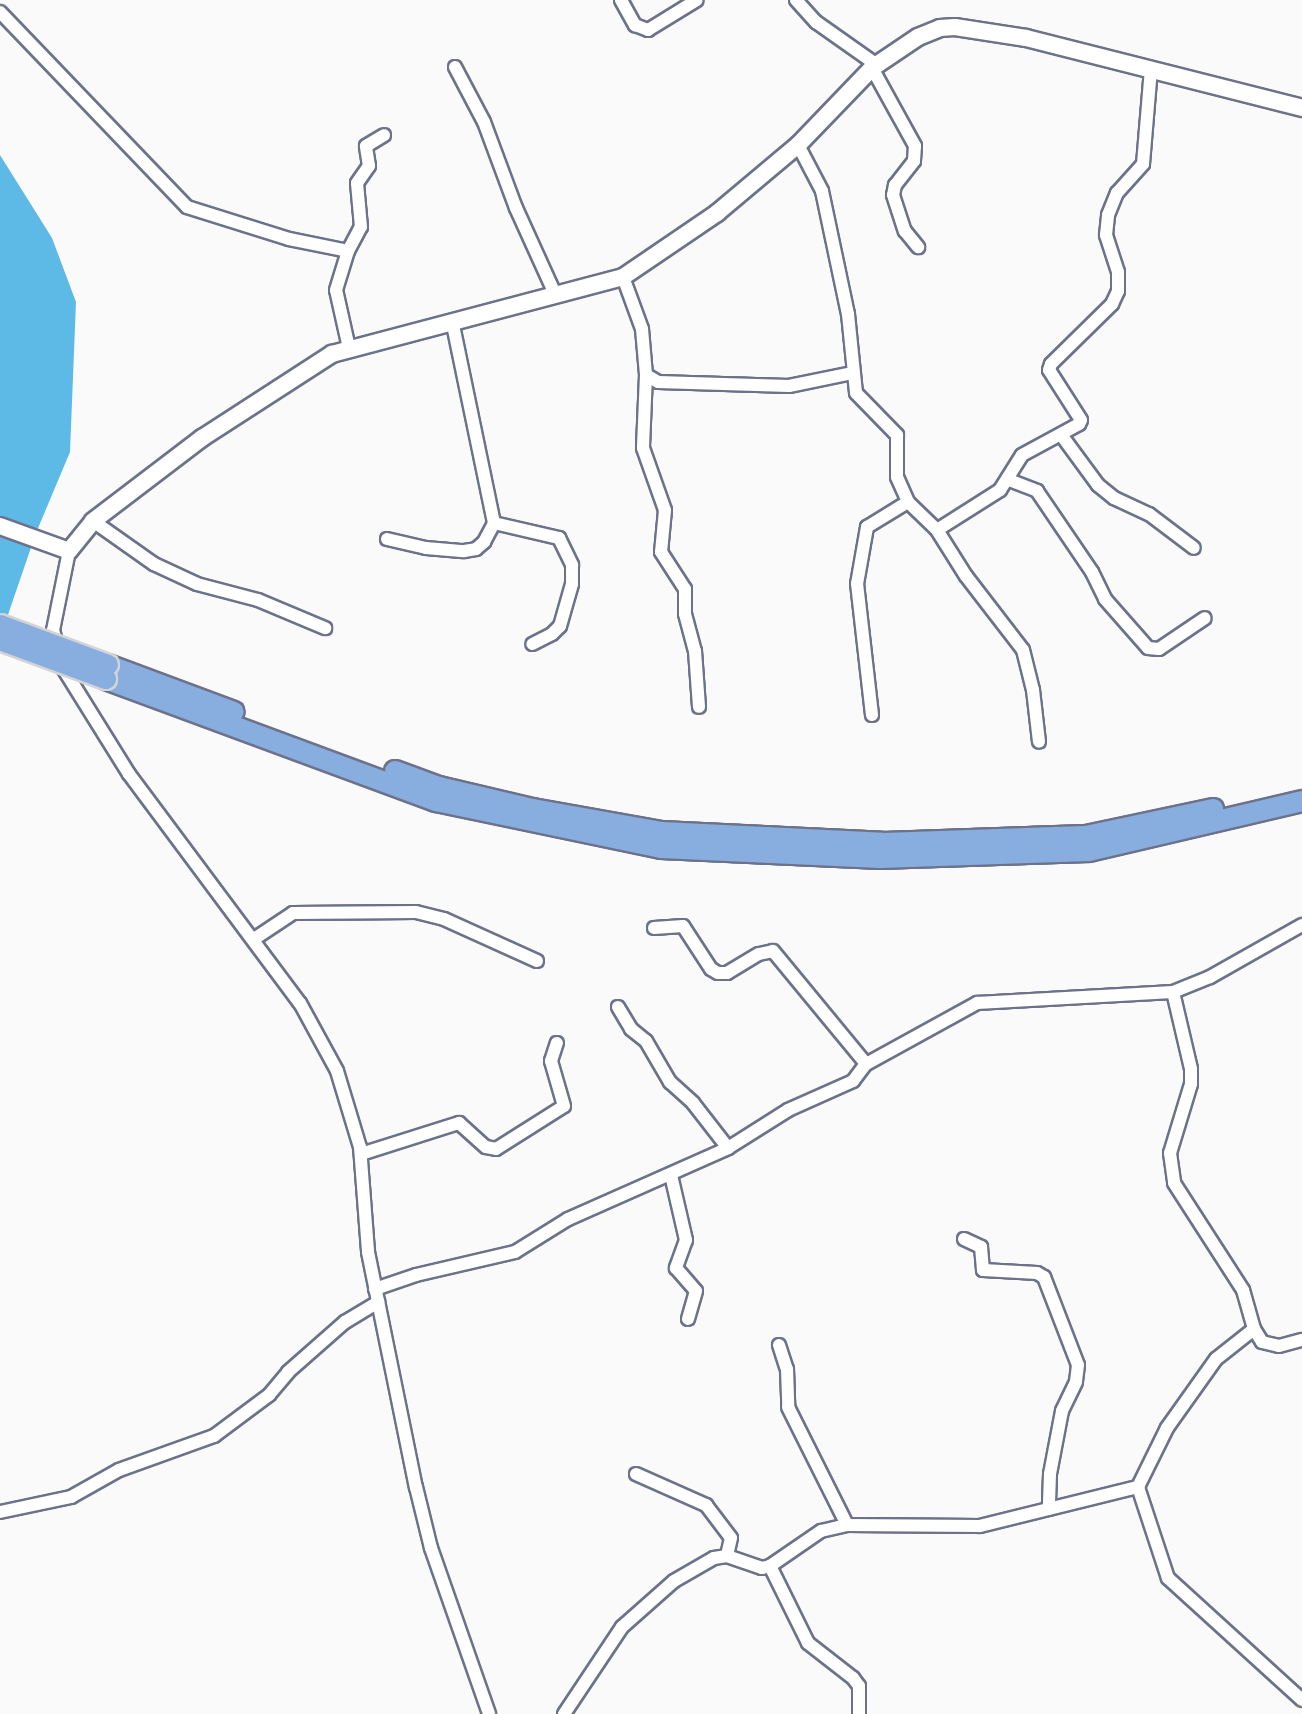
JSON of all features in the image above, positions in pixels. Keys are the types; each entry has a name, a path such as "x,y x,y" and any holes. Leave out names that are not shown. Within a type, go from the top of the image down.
{"highway":[{"path":"0,625 107,672 436,801 661,848 880,858 1089,851 1302,801"},
{"path":"0,640 107,672 439,787 533,809 662,832 883,843 1086,836 1302,788"}],"street":[{"path":"621,0 635,25 648,30 697,0"},
{"path":"796,0 816,22 874,67 915,146 914,161 895,185 893,195 905,231 918,247"},
{"path":"0,12 187,207 289,239 348,251"},
{"path":"489,1714 431,1548 376,1295 367,1242 361,1154 349,1108 328,1051 300,1003 137,786 63,668 53,630 63,549 93,521 228,420 308,367 349,348 623,277 717,213 798,145 874,67 918,37 955,27 1026,38 1302,108"},
{"path":"455,67 484,122 516,208 555,294"},
{"path":"937,530 1000,490 1022,455 1062,436 1081,420 1049,370 1051,364 1112,304 1118,291 1118,272 1106,235 1108,215 1117,193 1143,164 1151,68"},
{"path":"349,348 336,290 348,251 361,227 357,183 369,166 366,146 384,135"},
{"path":"798,145 822,191 848,314 852,373 863,404 897,435 897,477 908,502 937,530 966,576 1023,650 1033,690 1039,742"},
{"path":"623,277 642,329 646,375 643,448 665,510 661,552 685,589 685,614 695,651 699,707"},
{"path":"387,539 426,548 464,551 476,549 484,542 494,523 452,321"},
{"path":"646,375 658,382 789,386 852,373"},
{"path":"1062,436 1098,485 1114,498 1149,514 1194,548"},
{"path":"1009,480 1037,491 1092,572 1105,599 1148,648 1159,649 1205,618"},
{"path":"872,715 857,584 867,527 908,502"},
{"path":"93,521 137,555 164,569 197,584 258,600 325,628"},
{"path":"494,523 559,538 572,565 572,584 560,626 552,634 532,644"},
{"path":"0,526 63,549"},
{"path":"254,939 293,913 416,912 444,919 537,961"},
{"path":"0,1512 71,1497 119,1470 214,1436 269,1395 288,1372 376,1295 416,1275 515,1252 568,1219 728,1148 788,1110 853,1081 866,1064 977,1003 1173,992 1210,977 1302,925"},
{"path":"654,928 683,926 711,969 718,973 727,973 759,954 773,951 866,1064"},
{"path":"1173,992 1191,1069 1182,1120 1170,1153 1174,1183 1243,1290 1254,1329 1268,1346 1302,1340"},
{"path":"618,1007 631,1029 646,1041 670,1082 689,1098 728,1148"},
{"path":"361,1154 459,1123 486,1147 496,1149 564,1106 551,1061 557,1043"},
{"path":"671,1175 686,1240 676,1268 696,1291 688,1319"},
{"path":"964,1239 981,1247 983,1270 1037,1273 1044,1277 1078,1365 1076,1382 1062,1411 1050,1474 1049,1509"},
{"path":"1254,1329 1216,1359 1167,1428 1138,1487 1168,1578 1302,1700"},
{"path":"779,1345 787,1369 788,1407 847,1525"},
{"path":"636,1474 706,1505 731,1538 727,1556"},
{"path":"564,1714 622,1627 683,1574 714,1558 727,1556 762,1568 770,1566 810,1536 847,1525 980,1526 1138,1487"},
{"path":"770,1566 808,1643 859,1686 859,1714"}],"water":[{"path":"0,155 52,238 76,302 70,452 36,533 0,638"}]}
